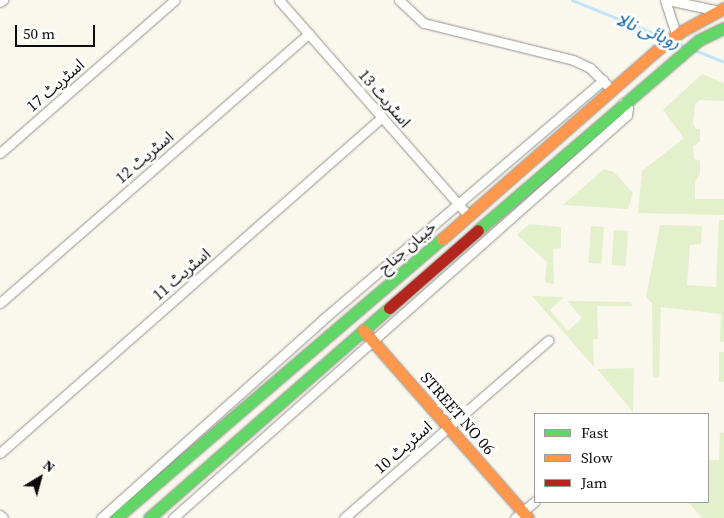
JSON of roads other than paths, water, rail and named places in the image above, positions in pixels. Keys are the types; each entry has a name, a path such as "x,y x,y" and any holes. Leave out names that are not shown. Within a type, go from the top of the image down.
{"main road":[{"name":"خیبان جناح","path":"116,518 469,216 675,35 721,10"},
{"name":"خیبان جناح","path":"149,518 623,103 699,40 724,28"},
{"name":"STREET NO 06","path":"363,330 449,427 522,516"}],"street":[{"name":"اسٹریٹ 17","path":"0,153 175,0"},
{"name":"اسٹریٹ 13","path":"278,0 469,216"},
{"path":"399,0 424,23 573,60 590,68 612,90"},
{"path":"675,35 666,0 721,10"},
{"name":"اسٹریٹ 12","path":"0,303 309,33"},
{"path":"101,518 321,321 603,80"},
{"path":"173,518 374,342 627,115 628,108 623,103"},
{"name":"اسٹریٹ 11","path":"0,453 382,117"},
{"path":"321,321 332,334"},
{"name":"اسٹریٹ 10","path":"344,518 549,340"},
{"path":"522,516 534,501"}],"waterway":[{"name":"روہائی نالا","path":"572,0 668,39"},
{"name":"روہائی نالا","path":"674,41 686,47"},
{"name":"روہائی نالا","path":"692,49 724,62"}]}
